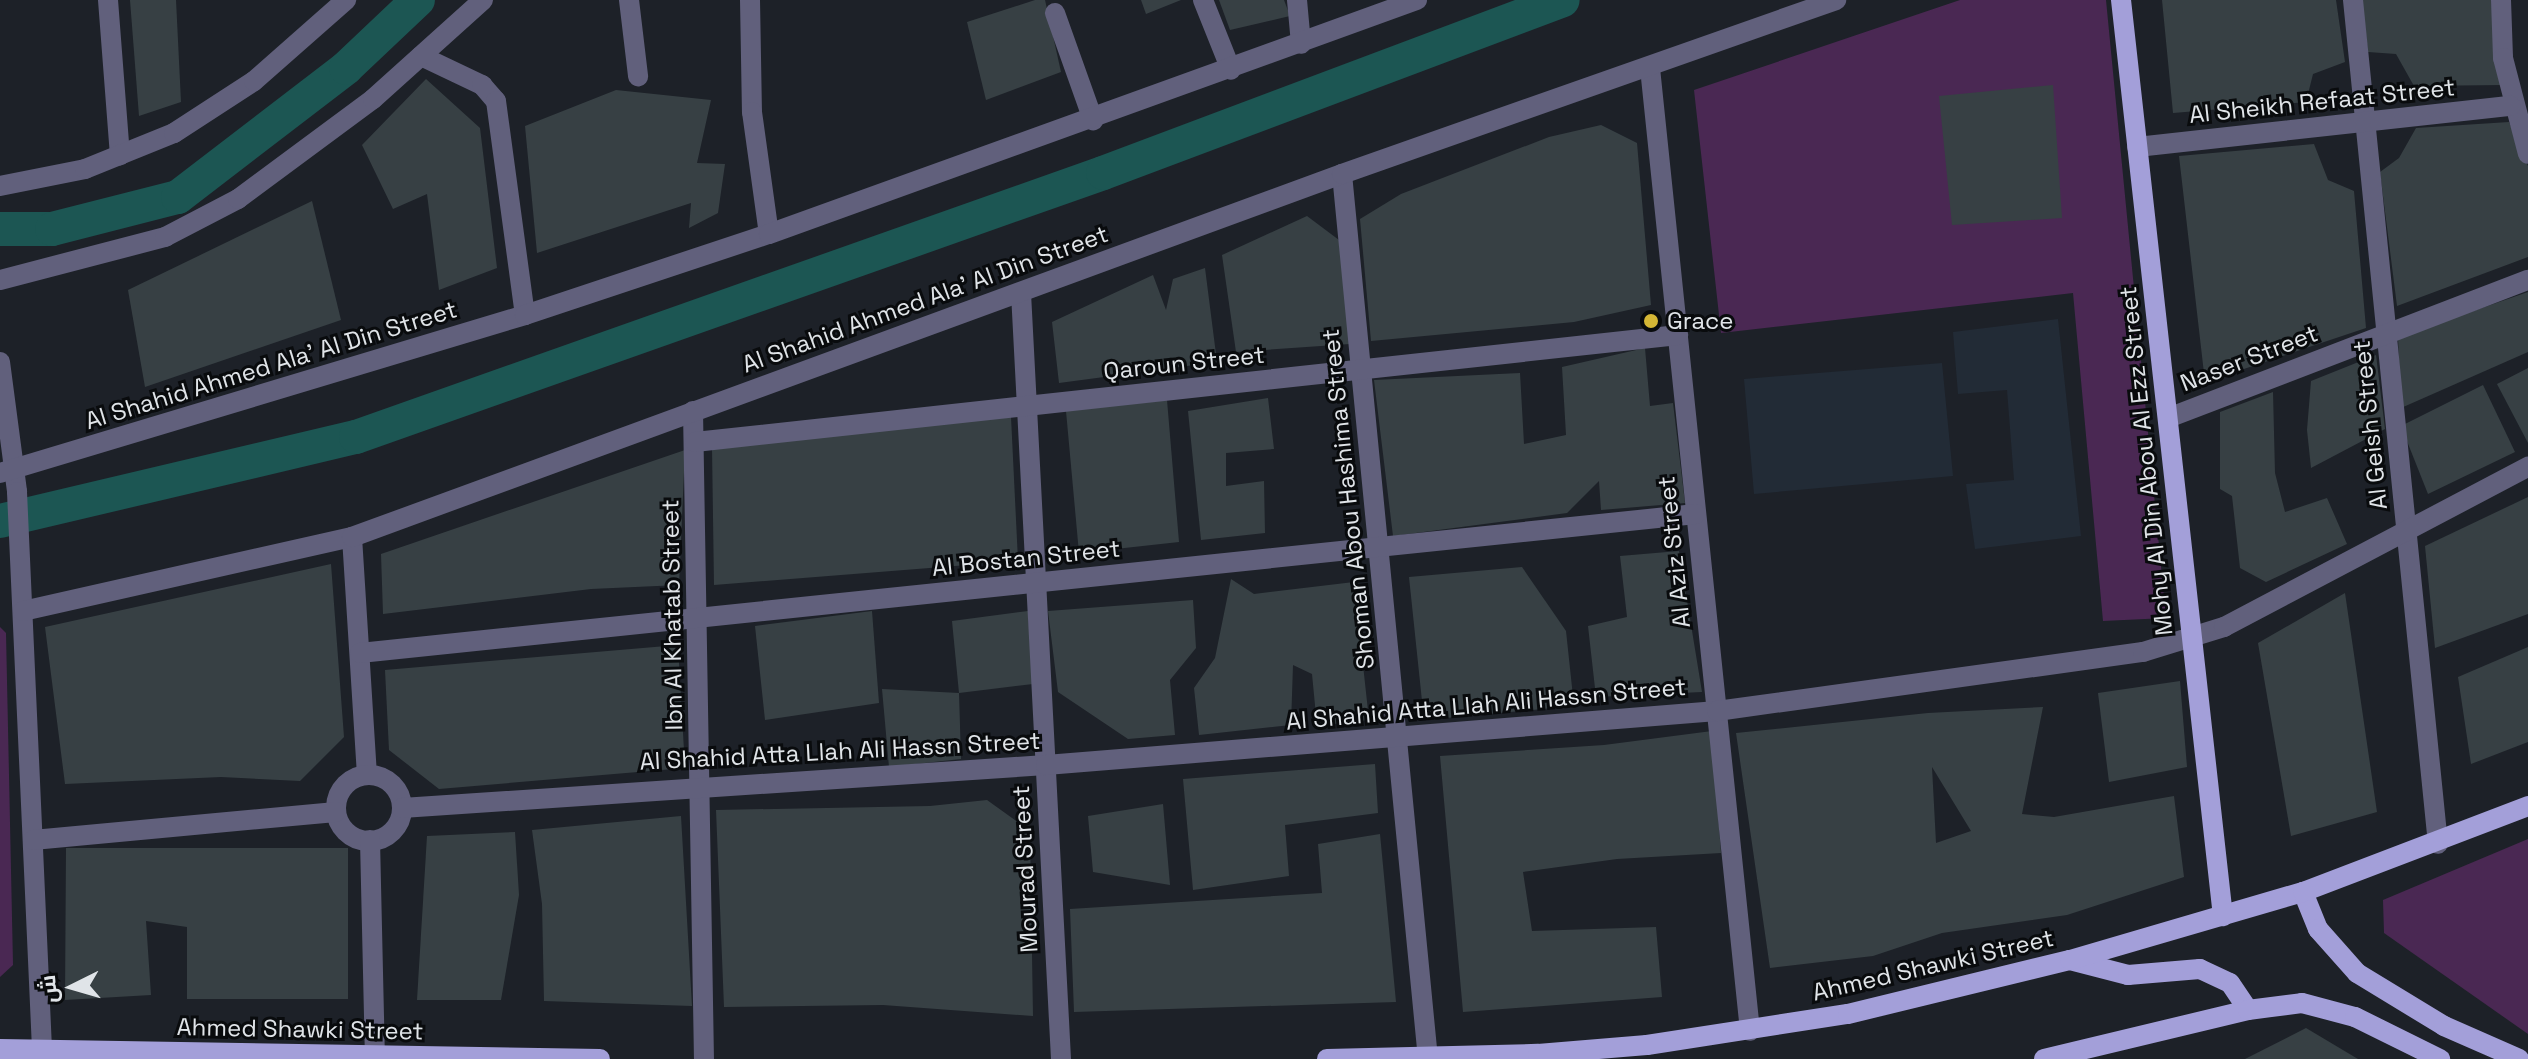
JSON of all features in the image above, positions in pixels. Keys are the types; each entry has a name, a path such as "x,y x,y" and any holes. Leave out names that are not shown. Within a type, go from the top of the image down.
{"main road":[{"name":"Mohy Al Din Abou Al Ezz Street","path":"2121,0 2223,916"},
{"name":"Ahmed Shawki Street","path":"1327,1059 1428,1059 1631,1046 1750,1031 1939,995 2303,892 2438,844 2528,806"},
{"path":"2303,892 2318,929 2357,973 2444,1026 2519,1059"},
{"path":"2070,960 2128,975 2200,969 2230,983 2248,1010"},
{"path":"2044,1059 2248,1010 2302,1003 2329,1007 2440,1059"},
{"name":"Ahmed Shawki Street","path":"0,1049 600,1059"}],"street":[{"path":"108,0 120,156"},
{"path":"0,186 120,156 215,109 346,0"},
{"path":"0,280 165,237 238,199 373,99 483,0"},
{"path":"629,0 638,76"},
{"path":"750,0 752,112 769,234"},
{"path":"1203,0 1231,70"},
{"path":"1297,0 1301,44"},
{"name":"Al Shahid Ahmed Ala' Al Din Street","path":"7,472 525,315 769,234 1301,44 1374,8 1417,0"},
{"name":"Al Shahid Ahmed Ala' Al Din Street","path":"22,601 352,537 1342,174 1836,0"},
{"name":"Al Geish Street","path":"2353,0 2438,844"},
{"path":"2501,0 2511,106 2528,154"},
{"path":"1055,13 1093,120"},
{"path":"421,56 482,85 496,101 525,315"},
{"name":"Al Aziz Street","path":"1650,68 1750,1031"},
{"name":"Al Sheikh Refaat Street","path":"2137,147 2511,106"},
{"name":"Shoman Abou Hashima Street","path":"1342,174 1428,1059"},
{"name":"Naser Street","path":"2168,418 2528,280"},
{"name":"Mourad Street","path":"1021,293 1061,1059"},
{"name":"Qaroun Street","path":"695,442 1678,335"},
{"path":"0,362 7,472 17,492 42,1050"},
{"name":"Ibn Al Khatab Street","path":"693,411 699,618 704,1059"},
{"name":"Al Shahid Atta Llah Ali Hassn Street","path":"402,808 701,784 1046,765 1717,711 2143,652 2192,639 2528,467"},
{"name":"Al Bostan Street","path":"360,653 1696,514"},
{"path":"352,537 367,774"},
{"path":"367,774 395,787 402,808 396,827 370,840 351,836 336,812 347,782 367,774"},
{"path":"33,840 336,812"},
{"path":"370,840 375,1056"}],"shaded area":[{"path":"1960,0 2106,0 2166,618 2103,621 2073,293 1721,333 1694,90"},
{"path":"2058,319 2081,536 1975,549 1966,484 2014,480 2007,390 1958,394 1953,332"},
{"path":"1942,363 1953,476 1754,494 1744,379"},
{"path":"0,627 6,633 13,965 0,977"},
{"path":"2528,839 2528,1034 2384,933 2383,900"}],"building":[{"path":"130,0 176,0 181,102 139,116"},
{"path":"1035,0 1045,0 1061,72 986,100 967,22"},
{"path":"1141,0 1181,0 1146,14"},
{"path":"1219,0 1284,0 1290,16 1230,30"},
{"path":"2162,0 2336,0 2345,62 2313,74 2306,102 2173,113"},
{"path":"2362,0 2491,0 2503,85 2414,86 2396,54 2368,52"},
{"path":"426,79 480,128 497,268 439,290 427,194 393,209 362,145"},
{"path":"2053,85 2062,218 1952,225 1939,96"},
{"path":"616,90 711,100 697,163 725,164 718,213 689,228 691,203 537,253 525,126"},
{"path":"2509,122 2528,166 2528,257 2397,306 2380,172 2399,158 2416,128"},
{"path":"1601,125 1637,143 1651,305 1574,322 1371,341 1360,219 1401,194 1549,137"},
{"path":"2314,144 2328,180 2354,191 2366,328 2205,382 2179,156"},
{"path":"312,201 341,320 145,387 128,290"},
{"path":"1307,216 1339,240 1350,344 1236,352 1222,255"},
{"path":"1205,268 1217,362 1059,383 1052,322 1153,275 1166,310 1173,279"},
{"path":"2528,292 2528,352 2401,408 2398,337"},
{"path":"1645,348 1650,406 1673,403 1685,503 1601,510 1599,481 1567,513 1393,536 1374,380 1520,373 1524,444 1566,435 1562,367"},
{"path":"2376,355 2385,429 2311,468 2307,430 2311,381"},
{"path":"2528,368 2528,443 2497,384"},
{"path":"2483,385 2515,452 2428,494 2401,426"},
{"path":"2273,392 2275,473 2285,512 2327,498 2347,544 2266,582 2240,568 2232,496 2220,489 2220,412"},
{"path":"1268,398 1274,449 1226,453 1226,486 1264,481 1265,533 1201,540 1188,411"},
{"path":"1167,400 1179,542 1079,553 1066,411"},
{"path":"1011,417 1018,561 714,585 712,447"},
{"path":"685,450 679,585 591,589 383,614 381,554"},
{"path":"2528,497 2528,614 2435,648 2425,546"},
{"path":"1679,551 1702,692 1596,697 1588,626 1627,617 1620,556"},
{"path":"331,564 344,737 300,781 221,777 65,784 45,627"},
{"path":"1522,567 1566,631 1574,706 1424,720 1409,577"},
{"path":"1231,579 1254,594 1354,582 1369,720 1317,726 1312,674 1293,665 1291,725 1199,735 1194,688 1215,658"},
{"path":"2345,593 2377,812 2291,836 2258,643"},
{"path":"1193,600 1196,648 1170,680 1175,735 1128,739 1058,692 1048,611"},
{"path":"872,611 879,703 765,720 755,626"},
{"path":"1028,611 1033,684 959,693 952,621"},
{"path":"678,645 685,768 439,789 389,750 385,670"},
{"path":"2528,647 2528,742 2471,764 2458,677"},
{"path":"2180,681 2187,767 2109,782 2098,693"},
{"path":"882,689 959,693 961,759 889,767"},
{"path":"2043,707 2022,814 2054,817 2174,796 2184,877 2067,915 1942,933 1873,956 1770,968 1736,733 1928,713","holes":["1932,767 1971,831 1936,843"]},
{"path":"1712,731 1721,853 1617,859 1523,872 1532,931 1656,927 1662,997 1463,1012 1440,756 1604,745"},
{"path":"1375,764 1378,813 1285,825 1289,876 1193,890 1183,779"},
{"path":"987,800 1030,831 1033,1016 883,1005 724,1007 716,810 930,806"},
{"path":"1163,804 1170,885 1093,872 1088,816"},
{"path":"681,816 692,1006 544,1001 542,904 532,830"},
{"path":"515,832 519,895 501,1000 417,1000 427,836"},
{"path":"1380,834 1396,1002 1074,1012 1070,909 1322,893 1318,844"},
{"path":"66,848 348,848 348,999 187,999 187,927 146,921 151,995 65,1000"},
{"path":"2306,1028 2358,1059 2245,1059"}],"waterway":[{"path":"0,229 52,229 178,197 346,68 418,0"},
{"path":"0,521 356,437 1103,173 1563,0"}],"place":[{"name":"Grace","path":"1651,321"}]}
